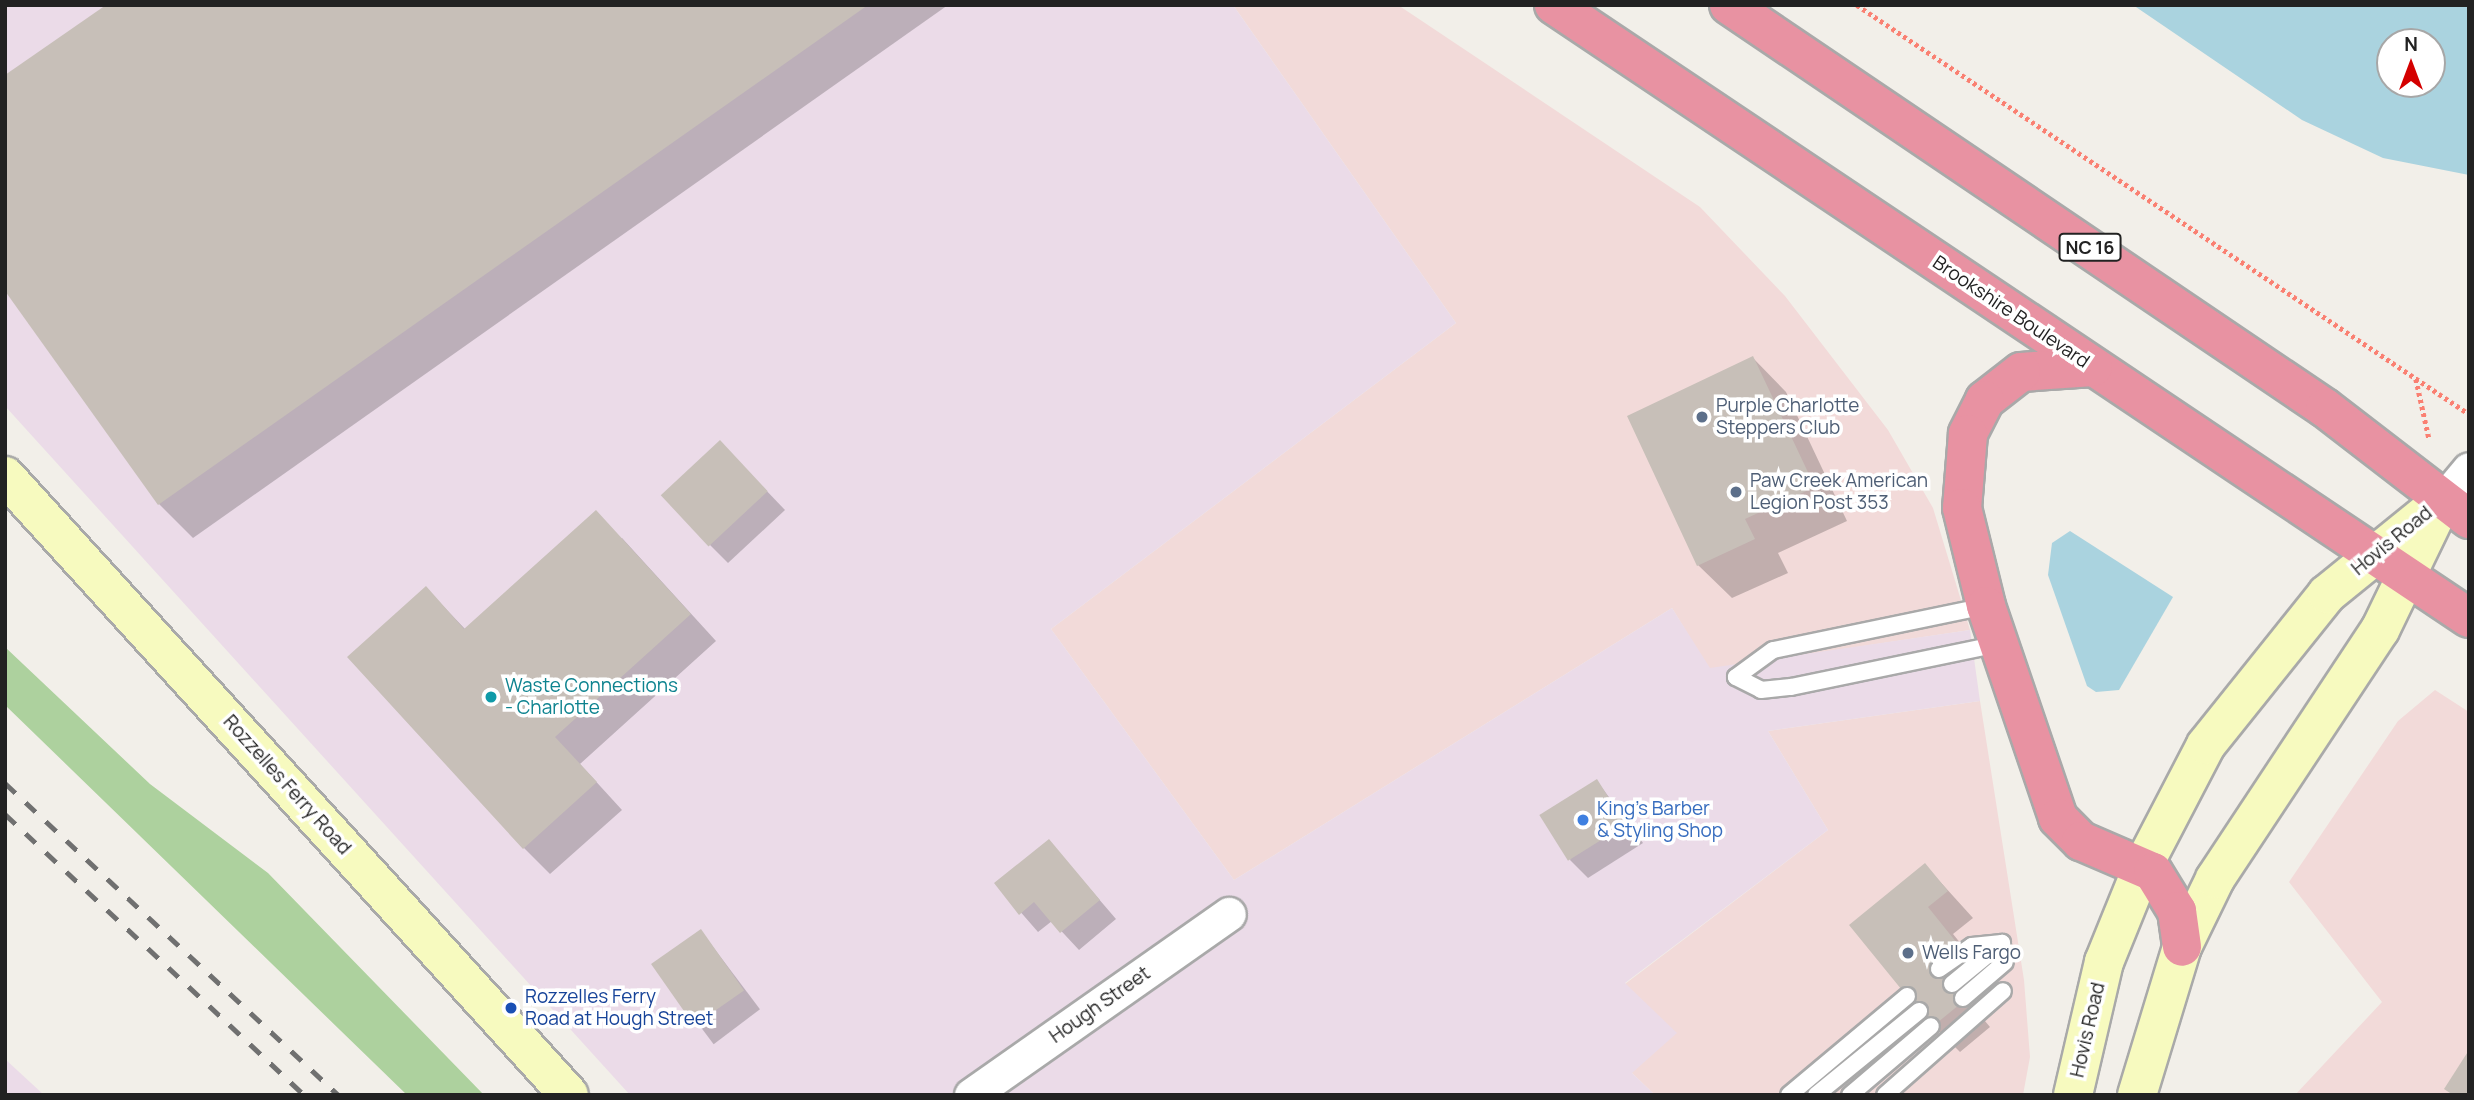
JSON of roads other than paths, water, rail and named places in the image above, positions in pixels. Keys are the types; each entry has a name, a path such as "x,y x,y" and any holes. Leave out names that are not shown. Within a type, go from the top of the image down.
{"highway":[{"name":"Brookshire Boulevard","path":"1555,5 2469,618"},
{"name":"NC 16","path":"1729,5 2325,408 2456,510"},
{"path":"2094,367 2021,372 1996,389 1975,416 1963,457 1962,508 1986,606 2058,818 2081,841 2144,866 2168,890 2182,947"}],"street":[{"path":"2456,510 2469,470"},
{"name":"Rozzelles Ferry Road","path":"5,476 569,1095"},
{"name":"Hovis Road","path":"2073,1095 2104,962 2144,866 2206,746 2256,676 2327,594 2375,554 2456,510"},
{"name":"Hovis Road","path":"2137,1095 2182,947 2215,880 2357,666 2408,576 2456,510"},
{"name":"Hough Street","path":"971,1095 1228,914"}],"lane":[{"path":"1986,606 1773,650 1735,677 1761,690 1791,687 1998,644"},
{"path":"1939,969 1972,946 2002,943 1952,984"},
{"path":"1963,998 2005,962"},
{"path":"1885,1095 2003,991"},
{"path":"1789,1095 1907,996"},
{"path":"1816,1095 1919,1011"},
{"path":"1850,1095 1931,1026"}],"water":[{"path":"2133,5 2469,5 2469,175 2383,158 2302,120"},
{"path":"2070,531 2173,597 2119,690 2096,692 2087,686 2048,575 2052,543"}],"railway":[{"path":"5,783 338,1095"},
{"path":"5,814 304,1095"}],"place":[{"name":"Purple Charlotte Steppers Club","path":"1702,417"},
{"name":"Paw Creek American Legion Post 353","path":"1736,492"},
{"name":"Waste Connections - Charlotte","path":"491,697"},
{"name":"King's Barber & Styling Shop","path":"1583,820"},
{"name":"Wells Fargo","path":"1908,953"},
{"name":"Rozzelles Ferry Road at Hough Street","path":"511,1008"}]}
